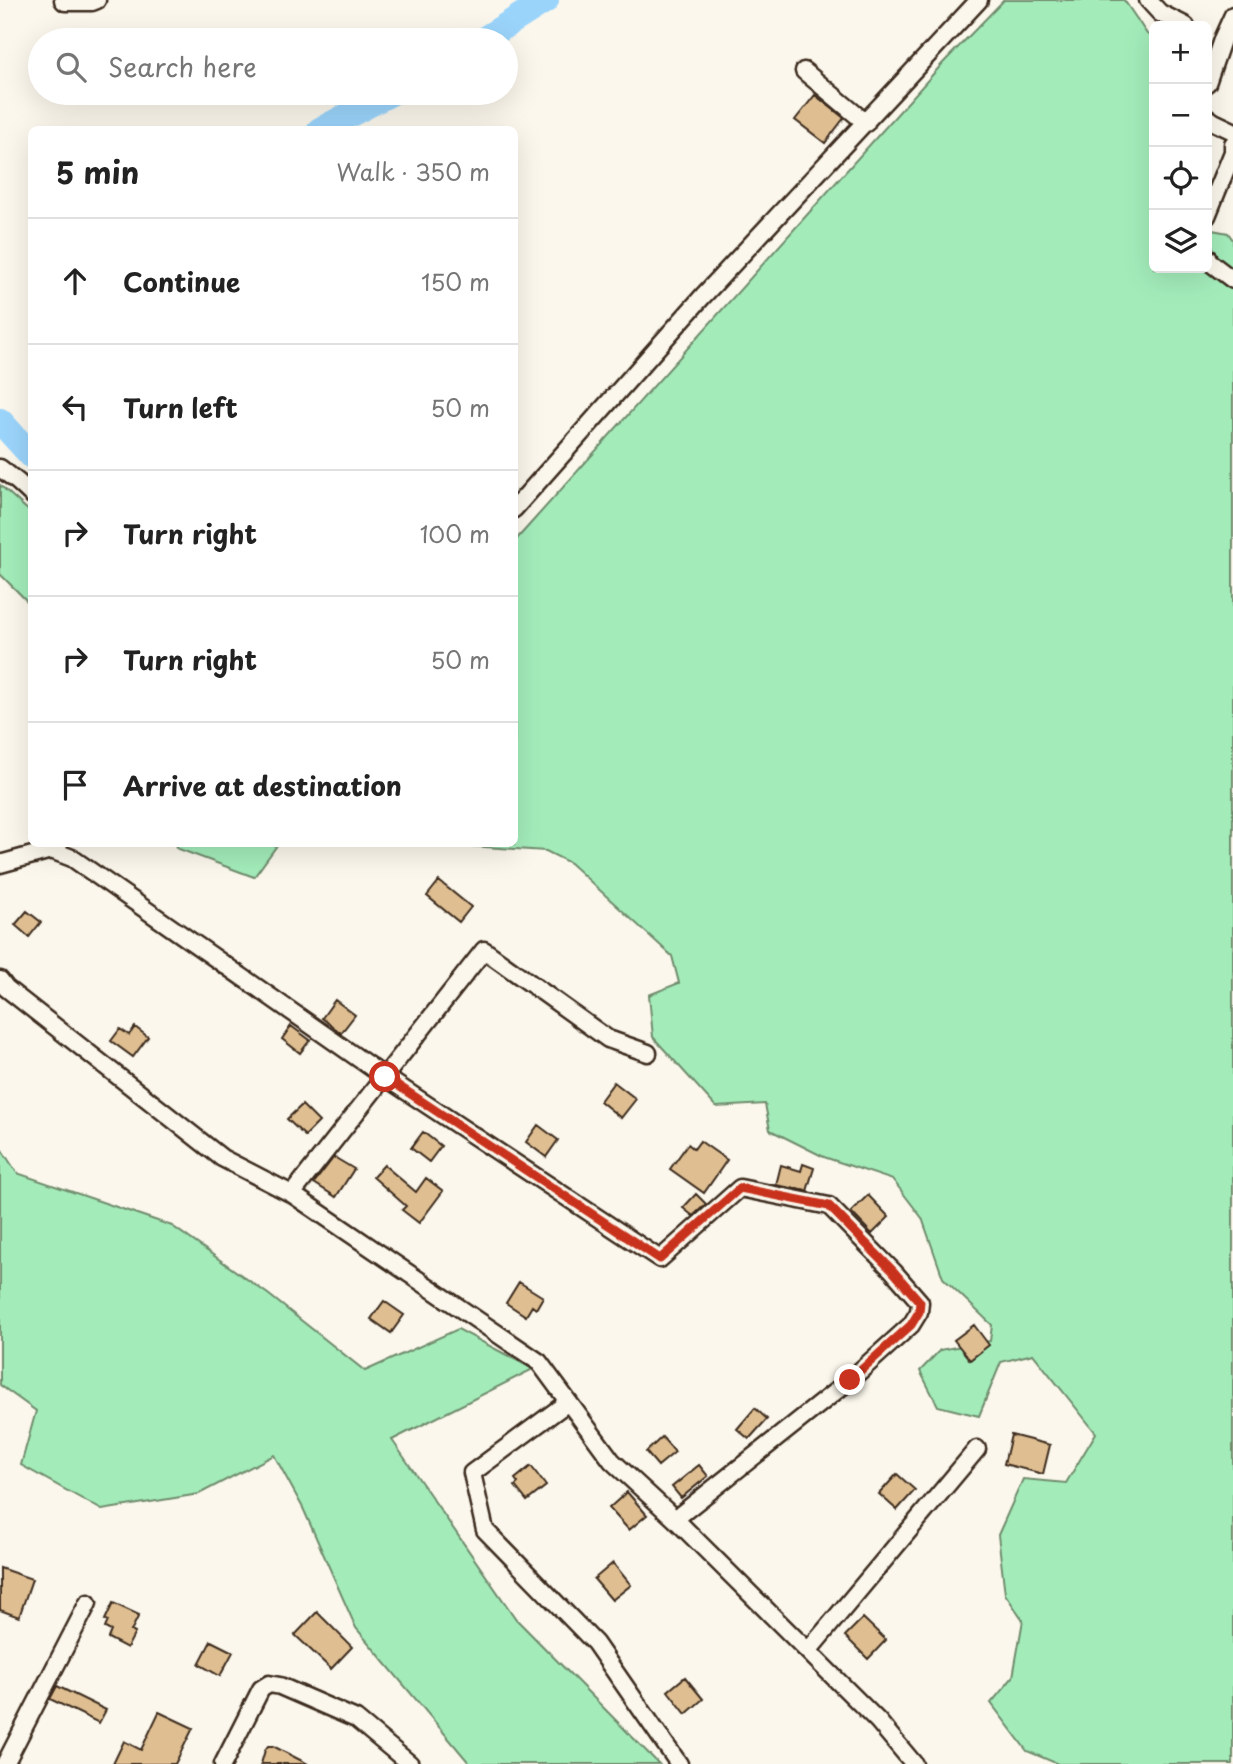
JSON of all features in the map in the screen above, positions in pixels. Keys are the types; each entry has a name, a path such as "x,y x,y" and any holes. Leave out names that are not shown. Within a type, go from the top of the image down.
{"street":[{"path":"63,0 97,0"},
{"path":"518,504 703,296 979,0"},
{"path":"1147,0 1160,13 1176,21"},
{"path":"1212,66 1221,36 1233,15"},
{"path":"804,71 866,123"},
{"path":"1212,121 1233,131"},
{"path":"1209,210 1233,152 1233,144"},
{"path":"1212,264 1233,280"},
{"path":"0,468 28,491"},
{"path":"0,863 56,847 385,1077 660,1259 740,1188 829,1206 920,1302 919,1312 911,1325 850,1380 675,1519"},
{"path":"292,1194 484,950 608,1039 648,1053"},
{"path":"0,980 6,988 222,1158 292,1194 539,1362 612,1461 675,1519 808,1651 878,1721 915,1764"},
{"path":"568,1402 472,1473 485,1530 595,1643 679,1764"},
{"path":"808,1651 977,1449"},
{"path":"5,1764 88,1604"},
{"path":"223,1764 261,1689 269,1684 280,1686 356,1719 410,1764"}],"green space":[{"path":"1004,0 1124,0 1149,35 1149,273 1212,273 1212,230 1228,233 1233,240 1233,1764 1058,1764 1027,1751 991,1703 1013,1677 1023,1620 1005,1594 998,1535 1023,1479 1066,1483 1096,1433 1033,1354 1001,1362 979,1416 938,1406 920,1371 940,1350 990,1341 992,1325 943,1278 922,1218 893,1180 824,1157 770,1130 765,1104 716,1107 653,1037 649,995 679,983 672,956 570,863 546,851 485,847 518,847 518,538 943,63"},
{"path":"0,485 28,510 28,602 0,574"},
{"path":"176,847 276,847 254,877"},
{"path":"0,1147 17,1173 172,1226 268,1294 365,1371 458,1329 533,1369 392,1440 516,1619 659,1764 470,1764 356,1628 303,1508 274,1455 199,1494 102,1510 21,1465 36,1411 0,1385"}],"building":[{"path":"815,95 844,118 825,143 795,120"},
{"path":"439,881 471,907 459,922 427,896"},
{"path":"27,911 41,922 29,937 15,925"},
{"path":"335,1000 355,1015 341,1033 322,1018"},
{"path":"291,1026 310,1040 300,1053 282,1039"},
{"path":"135,1027 148,1037 133,1057 111,1041 120,1029 129,1035"},
{"path":"614,1082 636,1099 621,1118 600,1101"},
{"path":"302,1105 319,1122 305,1136 287,1119"},
{"path":"538,1125 558,1140 546,1157 526,1142"},
{"path":"423,1132 441,1146 429,1162 411,1148"},
{"path":"700,1141 727,1160 704,1193 670,1169 688,1144 694,1149"},
{"path":"334,1157 354,1169 336,1197 314,1183"},
{"path":"803,1164 814,1168 807,1191 776,1185 781,1165 801,1171"},
{"path":"384,1165 416,1192 426,1178 443,1191 419,1223 402,1210 406,1206 373,1177"},
{"path":"696,1194 706,1204 693,1216 683,1208"},
{"path":"868,1195 889,1217 872,1234 851,1212"},
{"path":"519,1282 543,1297 536,1309 532,1306 526,1316 506,1303"},
{"path":"384,1301 404,1315 391,1333 371,1319"},
{"path":"974,1325 989,1345 970,1360 954,1340"},
{"path":"755,1408 767,1419 749,1439 737,1429"},
{"path":"1011,1435 1050,1445 1043,1474 1004,1464"},
{"path":"662,1437 675,1452 658,1466 646,1452"},
{"path":"699,1465 708,1476 681,1498 672,1487"},
{"path":"531,1466 546,1486 527,1501 515,1486 518,1483 515,1479"},
{"path":"897,1474 915,1490 897,1510 879,1494"},
{"path":"627,1492 647,1515 629,1530 609,1508"},
{"path":"613,1563 631,1585 612,1600 594,1579"},
{"path":"0,1568 32,1579 19,1617 0,1610"},
{"path":"113,1603 139,1615 131,1631 135,1633 127,1648 108,1638 111,1631 105,1628 108,1621 105,1620"},
{"path":"317,1612 352,1647 331,1669 295,1635"},
{"path":"863,1618 886,1640 868,1659 845,1636"},
{"path":"211,1641 233,1652 220,1676 199,1664"},
{"path":"685,1677 703,1699 686,1714 668,1691"},
{"path":"57,1686 106,1710 99,1723 50,1699"},
{"path":"159,1712 193,1728 175,1764 113,1764 124,1741 141,1750"},
{"path":"268,1746 273,1746 308,1764 261,1764"}],"waterway":[{"path":"502,28 546,0"},
{"path":"328,126 368,105"},
{"path":"0,421 28,452"}],"route":[{"path":"385,1077 660,1259 740,1188 829,1206 920,1302 919,1312 911,1325 850,1380"}]}
